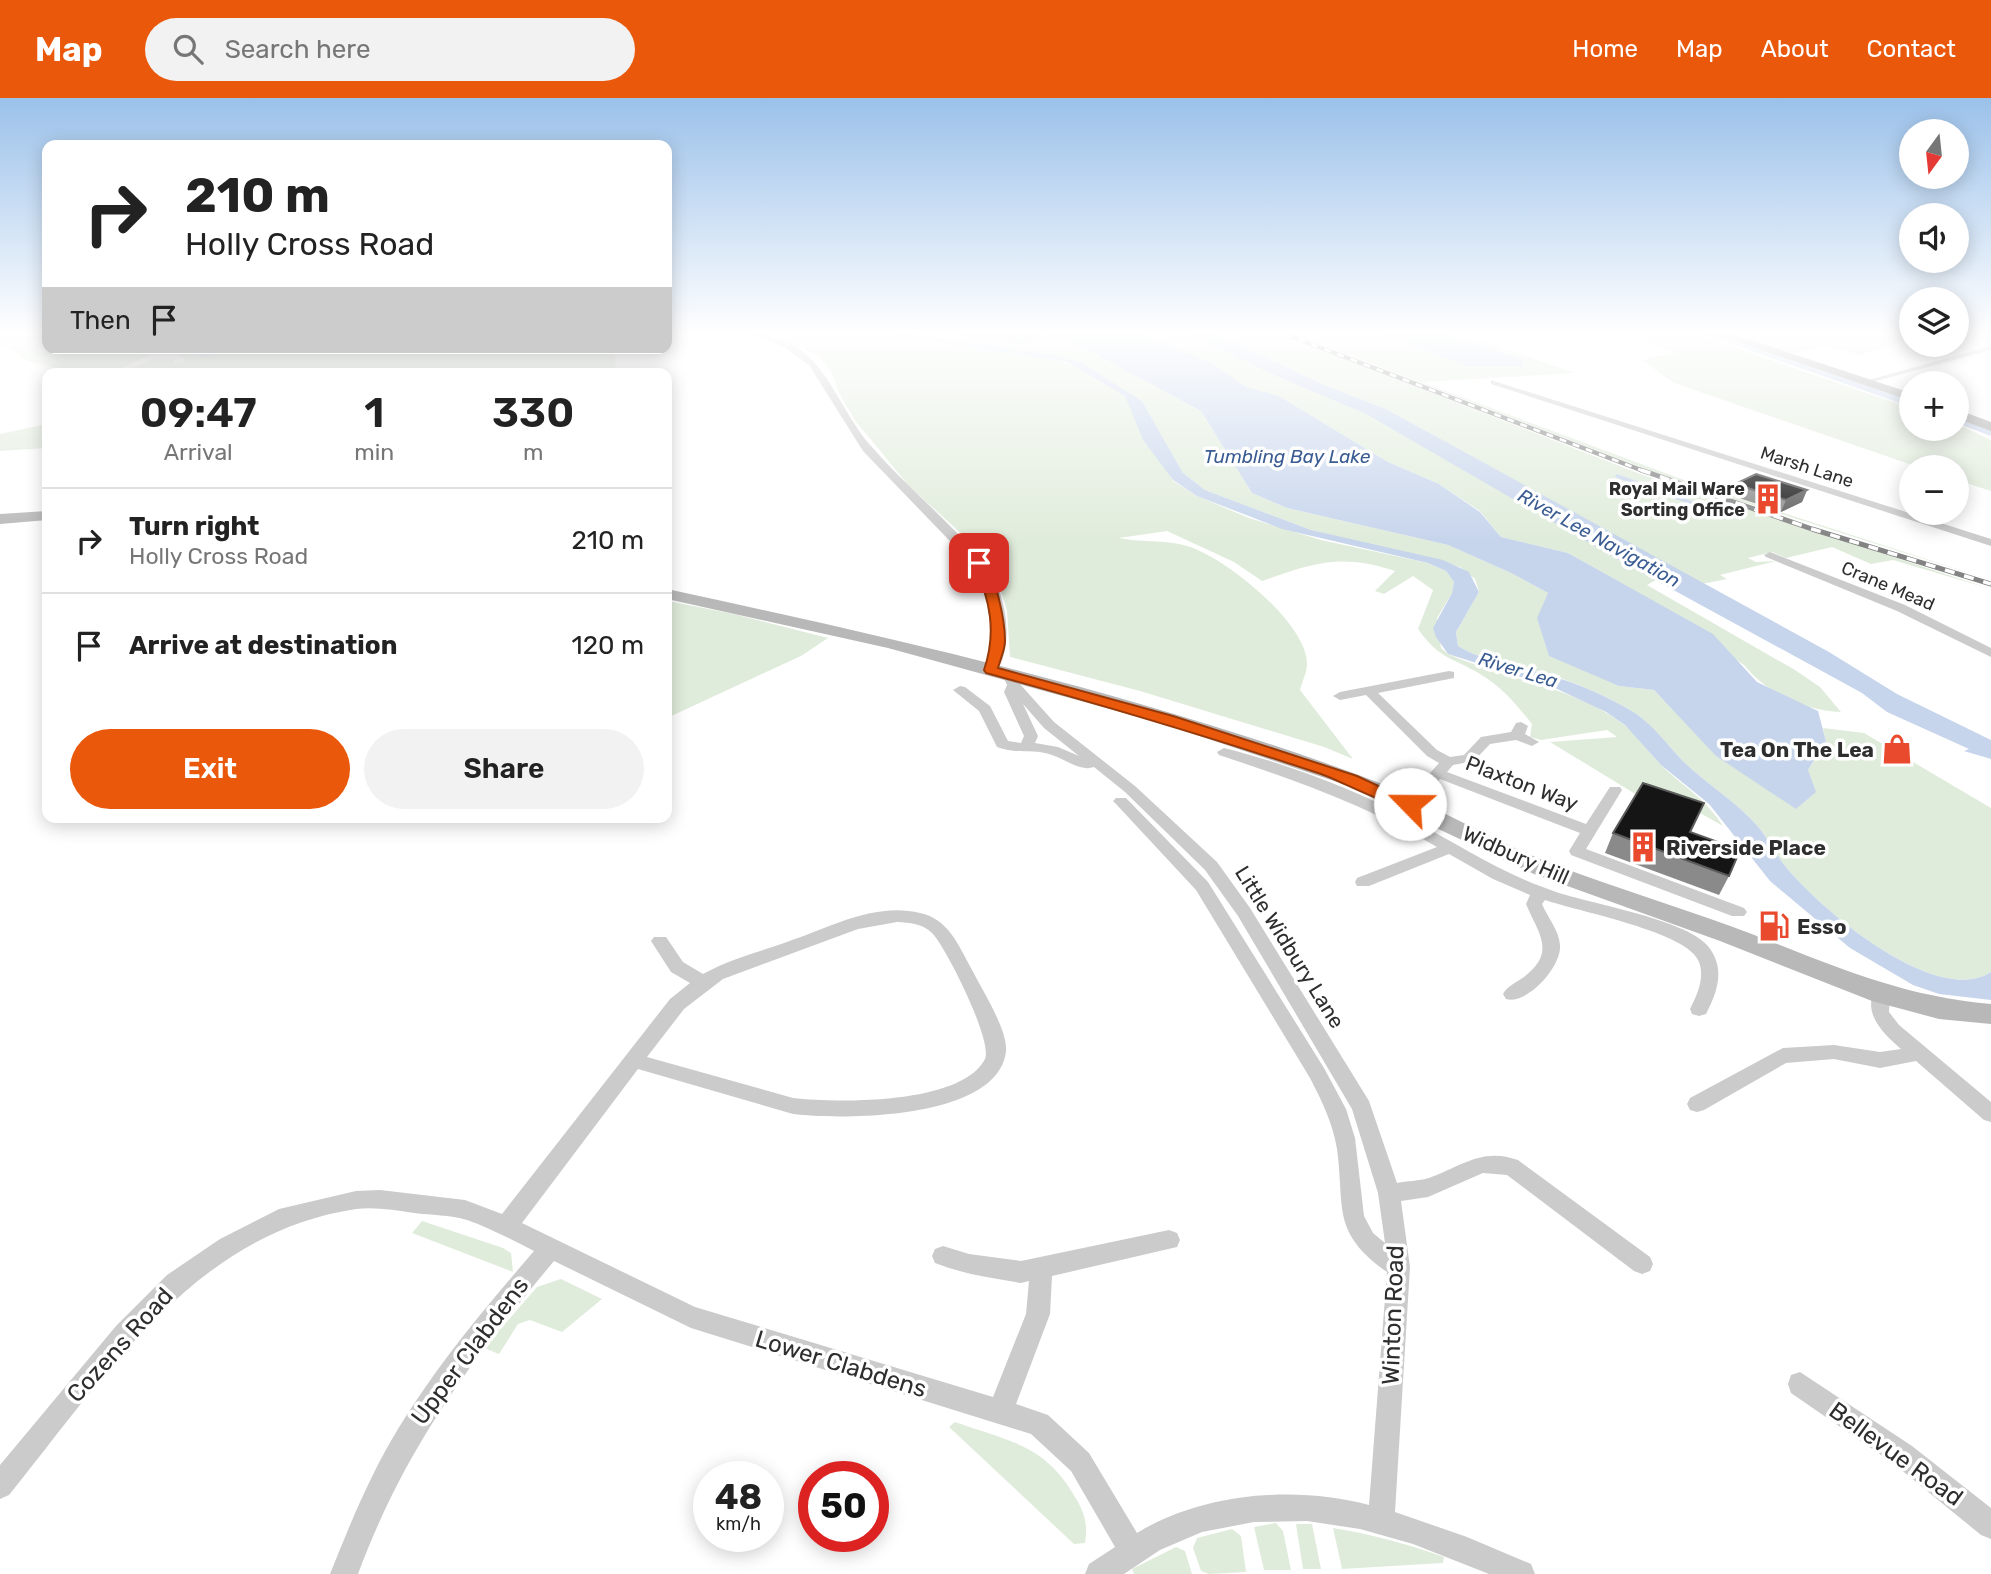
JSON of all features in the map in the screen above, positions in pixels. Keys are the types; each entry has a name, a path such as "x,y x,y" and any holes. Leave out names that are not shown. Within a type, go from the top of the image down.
{"main road":[{"path":"1969,418 1991,427"},
{"path":"0,519 42,516"},
{"name":"Widbury Hill","path":"672,595 839,631 1168,719 1351,779 1412,815 1542,869 1589,897 1729,935 1881,994 1939,1009 1991,1014"}],"street":[{"path":"835,403 867,449 979,563 988,582 998,624 1004,677 1031,736 1027,746"},
{"name":"Marsh Lane","path":"1558,403 1991,543"},
{"name":"Crane Mead","path":"1770,555 1900,608 1991,653"},
{"path":"1340,696 1449,676"},
{"name":"Little Widbury Lane","path":"1004,677 1049,725 1110,773 1211,866 1231,891 1362,1107 1389,1193"},
{"path":"960,690 985,709 1002,744 1016,749 1027,746 1053,750 1110,773"},
{"name":"Plaxton Way","path":"1370,692 1432,752 1444,768 1589,831"},
{"name":"Plaxton Way","path":"1412,815 1444,768 1469,758 1486,740 1519,731 1532,742"},
{"path":"1224,752 1412,815 1448,849 1540,893 1589,897 1699,946 1712,974 1712,984 1699,1009"},
{"name":"Plaxton Way","path":"1615,790 1577,851 1738,912"},
{"path":"1121,801 1202,886 1318,1073 1333,1104 1347,1147 1352,1219 1371,1249 1399,1267"},
{"path":"1363,882 1448,849"},
{"path":"1512,994 1544,971 1550,957 1549,935 1534,904 1540,893"},
{"path":"506,1226 677,1004 702,982 738,965 876,918 913,917 932,923 944,936 993,1035 995,1058 988,1072 962,1089 891,1107 838,1111 793,1106 635,1061"},
{"path":"660,941 677,967 702,982"},
{"path":"1881,994 1879,1009 1885,1021 1991,1114"},
{"path":"1697,1104 1783,1056 1833,1052 1880,1060 1919,1053"},
{"path":"1389,1193 1428,1188 1482,1164 1511,1166 1642,1264"},
{"name":"Winton Road","path":"1381,1520 1399,1267 1389,1193"},
{"name":"Cozens Road","path":"0,1486 151,1306 192,1270 254,1231 302,1212 356,1200 380,1199 453,1207 506,1226"},
{"name":"Lower Clabdens","path":"506,1226 691,1317 1039,1424 1080,1462 1131,1549"},
{"path":"943,1256 969,1264 1021,1272 1169,1240"},
{"name":"Upper Clabdens","path":"344,1574 382,1482 431,1395 551,1248"},
{"path":"1000,1412 1038,1314 1041,1269"},
{"name":"Bellevue Road","path":"1800,1384 1903,1455 1991,1525"},
{"path":"1100,1574 1131,1549 1205,1516 1280,1506 1328,1509 1381,1520 1433,1536 1521,1574"}],"green space":[{"path":"845,403 1129,403 1173,481 1197,496 1249,518 1321,540 1428,563 1446,571 1454,582 1452,593 1437,618 1441,648 1448,654 1470,663 1559,691 1602,710 1633,733 1662,766 1709,808 1723,826 1643,781 1637,795 1550,742 1617,737 1607,730 1541,740 1530,737 1532,724 1502,690 1480,674 1439,652 1418,629 1433,590 1413,576 1384,594 1375,591 1395,571 1376,566 1359,562 1327,562 1262,581 1234,562 1167,531 1119,538 1175,543 1193,548 1226,566 1263,596 1294,630 1304,648 1307,667 1300,690 1353,759 1324,747 1140,691 1010,657 1007,611 1000,588 977,548 908,485 856,422"},
{"path":"1143,403 1186,403 1201,411 1252,493 1287,508 1448,545 1548,593 1619,686 1654,690 1674,711 1808,770 1826,741 1823,728 1864,733 1991,808 1991,972 1968,980 1940,977 1880,948 1851,928 1802,885 1752,820 1689,766 1642,718 1604,696 1570,682 1490,660 1458,646 1456,632 1479,592 1475,579 1460,567 1311,530 1205,490 1183,473"},
{"path":"1290,403 1341,403 1366,414 1656,580 1647,585 1795,670 1820,687 1841,712 1801,704 1775,692 1744,665 1635,591 1568,553 1501,537 1480,511 1439,484 1388,462"},
{"path":"1370,403 1458,403 1640,474 1991,589 1893,560 1871,564 1832,547 1786,558 1772,552 1748,558 1756,562 1776,561 1720,575 1727,579 1702,584 1386,409"},
{"path":"1473,403 1700,486 1991,580 1679,482"},
{"path":"1732,403 1896,403 1899,404 1899,441 1969,441 1969,430 1991,440 1991,491 1969,484 1969,455 1899,455 1899,460"},
{"path":"42,425 42,448 0,451 0,434"},
{"path":"672,602 734,614 828,638 801,656 672,716"},
{"path":"422,1221 503,1248 511,1253 513,1272 412,1233"},
{"path":"561,1279 602,1299 562,1332 530,1320 518,1324 499,1354 484,1348 537,1287"},
{"path":"955,1422 1024,1447 1051,1466 1063,1479 1081,1508 1086,1525 1085,1543 1074,1544 949,1427"},
{"path":"1276,1523 1283,1531 1291,1570 1264,1570 1254,1527"},
{"path":"1296,1524 1312,1524 1321,1569 1303,1569"},
{"path":"1333,1528 1376,1536 1417,1548 1444,1557 1443,1563 1342,1569"},
{"path":"1232,1529 1241,1536 1246,1572 1209,1574 1201,1571 1193,1548 1197,1538"},
{"path":"1176,1547 1185,1551 1192,1574 1134,1574 1132,1569"}],"water":[{"name":"River Lea","path":"1128,403 1143,403 1183,473 1205,490 1311,530 1443,560 1469,572 1479,592 1456,632 1458,646 1490,660 1570,682 1635,713 1654,729 1680,758 1752,820 1802,885 1851,928 1880,948 1940,977 1968,980 1991,972 1991,1000 1939,994 1913,985 1850,948 1770,881 1709,804 1661,765 1625,725 1606,712 1555,688 1448,654 1433,628 1452,593 1454,582 1446,571 1428,563 1282,529 1197,496 1173,480 1143,440"},
{"name":"Tumbling Bay Lake","path":"1186,403 1290,403 1388,462 1439,484 1480,512 1501,537 1568,553 1713,634 1757,682 1818,711 1826,741 1808,770 1816,792 1796,809 1716,756 1654,690 1619,686 1549,656 1537,618 1548,593 1511,573 1448,545 1287,508 1252,493 1201,411"},
{"name":"River Lee Navigation","path":"1340,403 1370,403 1386,409 1829,652 1897,694 1991,740 1991,759 1964,751 1969,749 1887,712 1862,693 1624,563 1366,414"}],"building":[{"path":"1756,474 1807,490 1786,500 1735,484"},
{"path":"1643,783 1704,803 1690,832 1740,850 1729,876 1613,833"}],"waterway":[{"path":"1969,424 1991,433"},
{"path":"1617,476 1731,517"}],"railway":[{"path":"1465,403 1646,472"},
{"path":"1641,470 1812,529 1991,584"}],"place":[{"name":"Royal Mail Ware Sorting Office","path":"1768,499"},
{"name":"Tea On The Lea","path":"1897,749"},
{"name":"Riverside Place","path":"1643,847"},
{"name":"Esso","path":"1774,926"}],"route":[{"path":"979,563 988,582 998,624 999,645 995,663 990,670 1168,719 1351,779 1410,804"}]}
